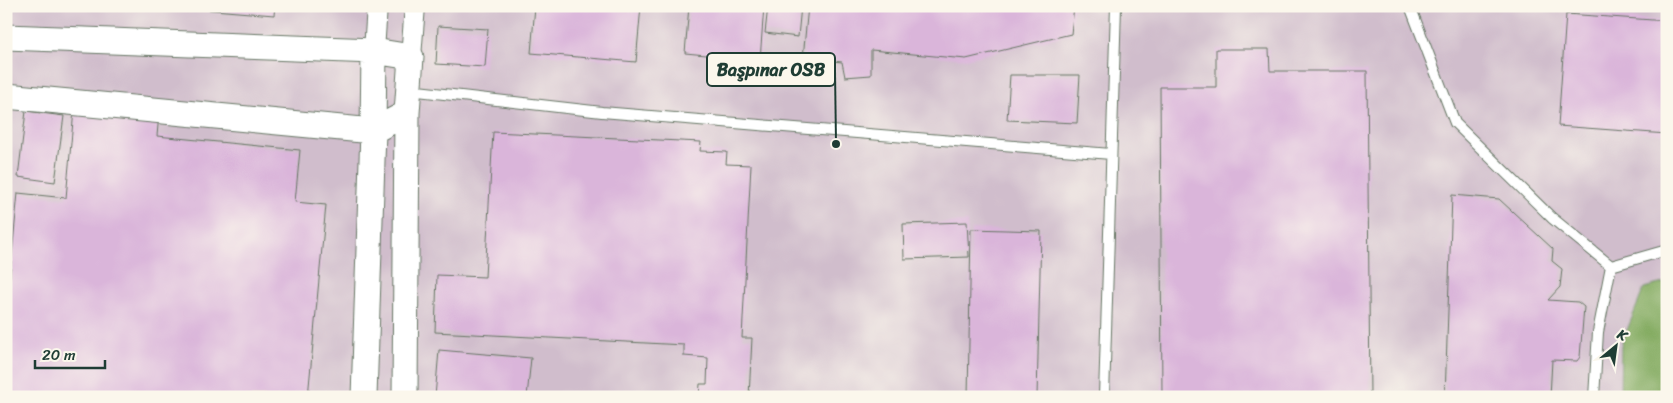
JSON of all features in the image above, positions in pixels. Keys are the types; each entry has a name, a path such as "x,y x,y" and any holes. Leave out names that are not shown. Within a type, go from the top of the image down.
{"street":[{"path":"364,397 377,6"},
{"path":"405,397 408,101 414,6"},
{"path":"6,37 374,52 411,57"},
{"path":"6,96 373,131 408,101"}],"lane":[{"path":"1104,397 1116,6"},
{"path":"1410,6 1455,123 1552,218 1611,266"},
{"path":"408,101 602,112 1112,154"},
{"path":"1611,266 1667,250"},
{"path":"1594,397 1598,332 1611,266"}],"shaded area":[{"path":"6,6 1667,6 1667,282 1644,289 1621,345 1620,397 6,397"}],"green space":[{"path":"1667,282 1667,397 1620,397 1621,345 1644,288"}],"building":[{"path":"189,6 275,6 274,15 189,8"},
{"path":"535,6 641,6 636,62 531,53"},
{"path":"689,6 764,6 760,60 685,53"},
{"path":"768,6 801,6 798,37 765,33"},
{"path":"808,6 1074,6 1071,34 966,59 871,50 871,75 845,77 842,62 803,58"},
{"path":"1566,14 1667,21 1667,134 1558,126"},
{"path":"438,26 488,29 485,67 436,64"},
{"path":"1216,49 1269,49 1270,71 1367,71 1370,397 1162,397 1160,87 1216,87"},
{"path":"1010,75 1080,75 1077,123 1007,120"},
{"path":"74,110 159,114 157,136 300,150 295,202 326,205 308,397 6,397 6,316 18,193 66,198"},
{"path":"26,111 64,116 55,182 18,177"},
{"path":"493,132 701,142 700,151 727,152 726,164 751,165 742,338 752,338 749,397 699,397 700,384 707,384 708,358 684,356 684,345 435,332 437,275 485,277"},
{"path":"1452,195 1499,199 1553,249 1552,261 1562,269 1560,287 1548,300 1578,302 1584,307 1580,357 1577,361 1552,360 1550,397 1445,397"},
{"path":"967,222 969,257 904,259 903,224"},
{"path":"971,229 1041,231 1037,397 968,397"},
{"path":"439,350 531,358 527,397 435,397"}],"place":[{"name":"Başpınar OSB","path":"836,144"}]}
